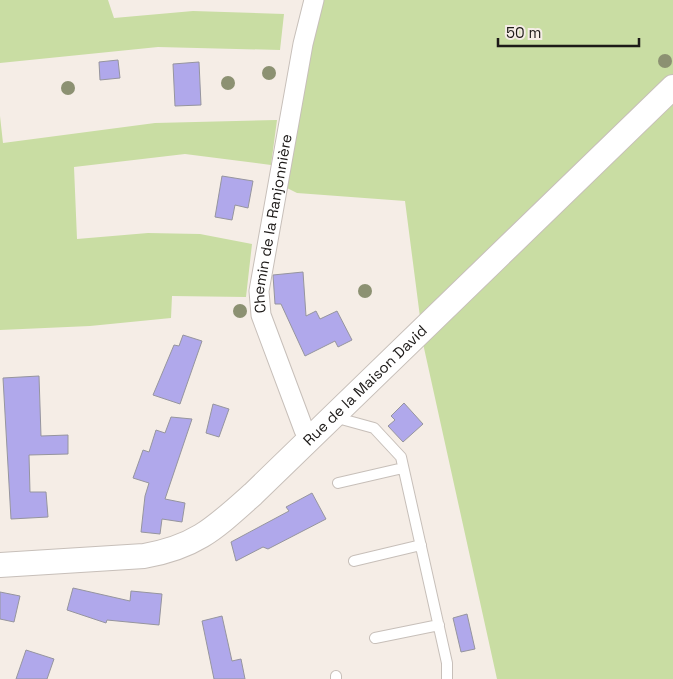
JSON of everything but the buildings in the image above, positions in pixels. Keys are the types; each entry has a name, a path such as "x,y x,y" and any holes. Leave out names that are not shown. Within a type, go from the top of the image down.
{"street":[{"name":"Chemin de la Ranjonnière","path":"311,438 304,430 260,315 259,292 303,44 314,0"},
{"name":"Rue de la Maison David","path":"0,565 144,556 180,548 200,538 217,526 253,494 673,88"}],"lane":[{"path":"333,417 374,428 401,457 447,663 446,679"},
{"path":"338,483 403,468"},
{"path":"354,561 421,545"},
{"path":"375,638 439,625"}],"green space":[{"path":"0,0 108,0 114,18 193,11 284,14 280,50 158,47 0,63"},
{"path":"318,0 673,0 673,679 497,679 424,348 405,201 297,193 283,186"},
{"path":"0,116 3,143 155,123 277,120 271,165 185,154 74,167 77,239 148,233 200,234 252,244 246,297 172,296 171,318 90,326 0,330"}]}
